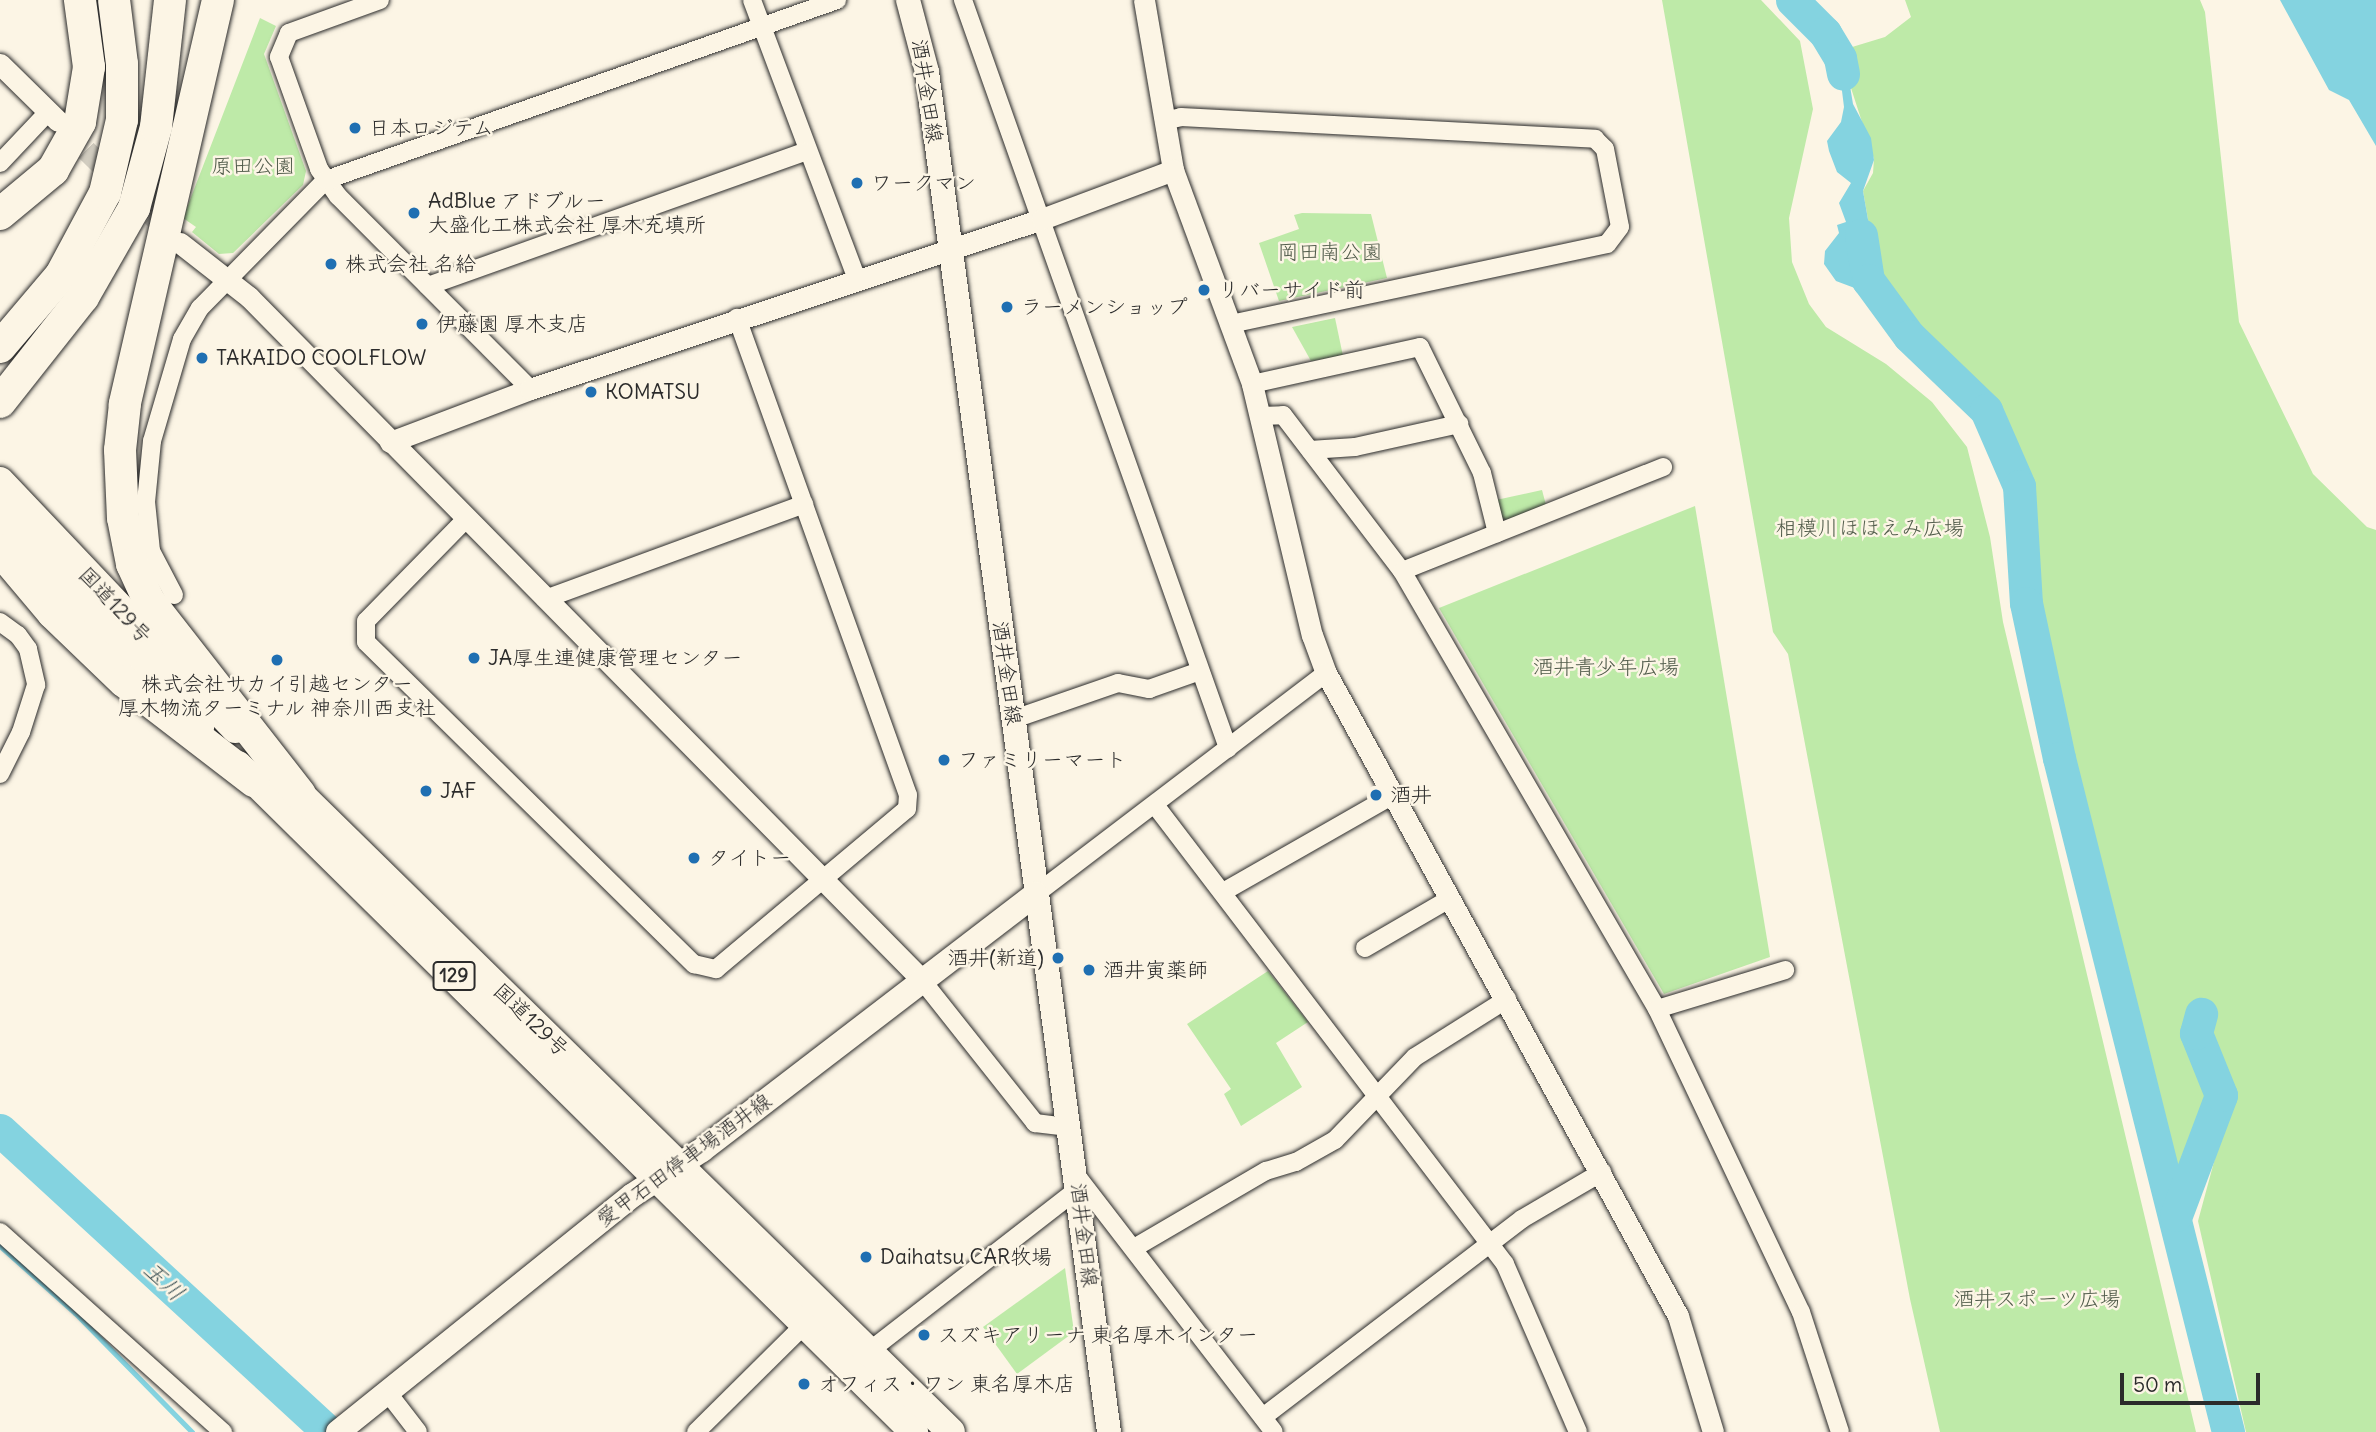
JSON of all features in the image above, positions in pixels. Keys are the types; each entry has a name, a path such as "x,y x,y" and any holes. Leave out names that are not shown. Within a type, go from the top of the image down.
{"highway":[{"path":"0,214 53,170 80,122 89,67 80,0"},
{"path":"0,347 43,298 77,250 105,193 119,143 123,94 114,0"},
{"path":"0,402 98,275 129,220 148,161 169,44 170,0"},
{"path":"193,0 200,37 199,83"},
{"path":"218,0 125,404 120,450 123,518 132,564 149,601 300,794"},
{"path":"0,327 77,250"},
{"path":"0,382 98,275"},
{"name":"国道129号","path":"0,481 300,794 669,1171 804,1325 914,1432"},
{"name":"国道129号","path":"0,515 254,782 951,1432"},
{"path":"0,550 53,613 124,681 254,782"}],"main road":[{"name":"酒井金田線","path":"908,0 926,72 1109,1432"},
{"name":"愛甲石田停車場酒井線","path":"338,1432 669,1171 1036,894"}],"street":[{"path":"380,0 289,33 279,57 326,180 530,388"},
{"path":"752,0 805,152 857,280"},
{"path":"174,594 151,551 145,502 149,461 182,339 200,308 326,180 837,0"},
{"path":"963,0 1228,748"},
{"path":"1144,0 1173,170 1252,384 1312,635 1326,673 1602,1172 1678,1316 1713,1432"},
{"path":"0,64 53,117 0,163"},
{"path":"1164,121 1181,117 1595,139 1605,149 1620,227 1607,244 1232,324"},
{"path":"428,286 805,152"},
{"path":"390,442 530,388 1042,219 1173,170"},
{"path":"180,243 226,282 249,297 465,520 921,979 1035,1123 1069,1127"},
{"path":"465,520 366,621 366,642 694,964 716,969 824,882 907,809 908,795 737,318"},
{"path":"1252,384 1420,347 1482,473 1497,533"},
{"path":"1260,415 1283,415 1402,571 1657,1009 1801,1312 1840,1432"},
{"path":"1310,450 1355,447 1459,424"},
{"path":"1402,571 1664,467"},
{"path":"545,599 804,504"},
{"path":"0,622 18,635 28,649 36,685 22,732 0,774"},
{"path":"1014,719 1118,683 1149,689 1200,671"},
{"path":"1036,894 1326,673"},
{"path":"1223,892 1393,795"},
{"path":"1155,805 1505,1264 1578,1432"},
{"path":"1372,938 1451,898"},
{"path":"1657,1009 1785,970"},
{"path":"1135,1248 1266,1171 1296,1162 1335,1140 1415,1057 1507,999"},
{"path":"1263,1417 1489,1244 1546,1203 1602,1172"},
{"path":"868,1352 1077,1182 1135,1248 1274,1432"},
{"path":"0,1232 223,1432"},
{"path":"696,1432 804,1325"},
{"path":"384,1395 418,1432"}],"green space":[{"name":"酒井スポーツ広場","path":"1662,0 1761,0 1800,41 1813,109 1789,218 1792,262 1809,304 1826,327 1886,364 1932,402 1967,447 1990,537 2003,622 2196,1432 1940,1432 1910,1299 1788,654 1773,632"},
{"path":"1905,0 2200,0 2205,12 2239,322 2313,474 2367,527 2376,530 2376,1432 2246,1432 2198,1221 2231,1099 2202,1036 2201,1014 2191,1010 2199,1067 2213,1098 2180,1186 2166,1167 2057,724 2025,577 2019,502 1981,426 1909,349 1917,328 1904,302 1870,273 1873,248 1863,191 1873,173 1874,159 1839,51 1885,37 1911,17"},
{"name":"原田公園","path":"260,18 276,26 264,54 306,171 303,185 233,253 219,254 192,232 196,227 183,218"},
{"name":"岡田南公園","path":"1371,214 1387,278 1279,301 1259,243 1299,229 1294,215"},
{"path":"1335,318 1343,356 1311,361 1292,327"},
{"path":"1542,490 1546,505 1507,520 1500,517 1496,500"},
{"name":"酒井青少年広場","path":"1695,506 1770,957 1664,994 1439,608"},
{"path":"1268,971 1308,1022 1276,1043 1302,1087 1241,1126 1224,1094 1231,1089 1187,1024"},
{"path":"1065,1268 1074,1332 1017,1374 983,1327"}],"water":[{"path":"2280,0 2376,0 2376,146 2349,100 2329,90"},
{"path":"1825,33 1836,44 1847,68 1853,104 1871,138 1874,160 1863,191 1873,248 1870,273 1860,290 1836,281 1824,264 1825,251 1839,233 1837,225 1846,222 1839,203 1851,183 1837,172 1827,141 1841,122 1844,107 1838,59 1821,41"}],"waterway":[{"path":"1792,0 1825,33 1840,58 1843,74"},
{"path":"1861,235 1868,280 1909,336 1986,410 2019,486 2026,603 2059,758 2228,1432"},
{"path":"2176,1215 2221,1095 2196,1033 2201,1014"},
{"name":"玉川","path":"0,1130 328,1432"},
{"path":"0,1246 75,1313 192,1432"}],"tunnel":[{"path":"64,128 173,236"}],"place":[{"name":"日本ロジテム","path":"355,128"},
{"name":"ワークマン","path":"857,183"},
{"name":"AdBlue アドブルー 大盛化工株式会社 厚木充填所","path":"414,213"},
{"name":"株式会社 名給","path":"331,264"},
{"name":"リバーサイド前","path":"1204,290"},
{"name":"ラーメンショップ","path":"1007,307"},
{"name":"伊藤園 厚木支店","path":"422,324"},
{"name":"TAKAIDO COOLFLOW","path":"202,358"},
{"name":"KOMATSU","path":"591,392"},
{"name":"JA厚生連健康管理センター","path":"474,658"},
{"name":"株式会社サカイ引越センター 厚木物流ターミナル 神奈川西支社","path":"277,660"},
{"name":"ファミリーマート","path":"944,760"},
{"name":"JAF","path":"426,791"},
{"name":"酒井","path":"1376,795"},
{"name":"タイトー","path":"694,858"},
{"name":"酒井(新道)","path":"1058,958"},
{"name":"酒井寅薬師","path":"1089,970"},
{"name":"Daihatsu CAR牧場","path":"866,1257"},
{"name":"スズキアリーナ 東名厚木インター","path":"924,1335"},
{"name":"オフィス・ワン 東名厚木店","path":"804,1384"}],"park label":[{"name":"相模川ほほえみ広場","path":"1870,528"}]}
